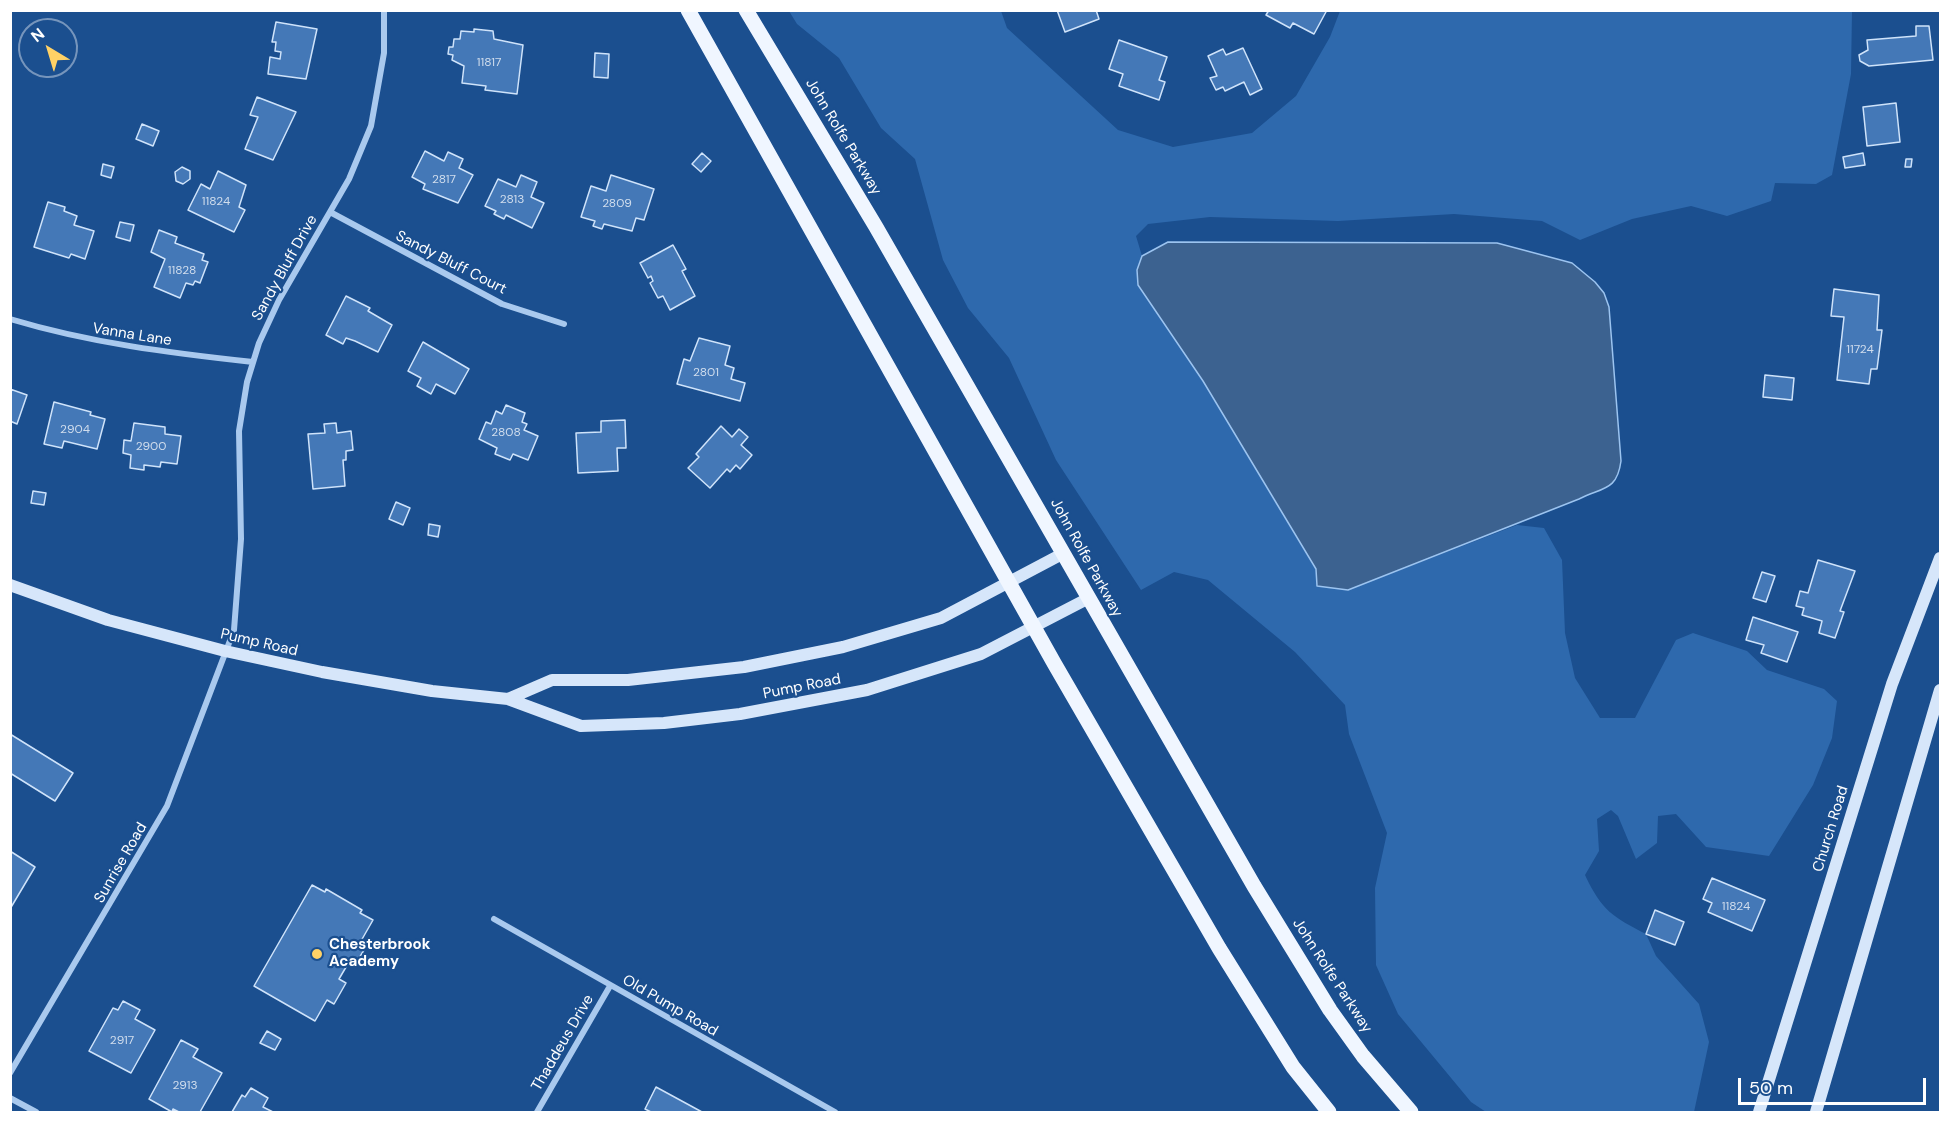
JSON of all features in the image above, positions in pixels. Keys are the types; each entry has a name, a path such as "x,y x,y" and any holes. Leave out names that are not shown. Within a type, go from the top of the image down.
{"main road":[{"path":"688,10 1033,627 1250,998 1293,1066 1329,1113"},
{"name":"John Rolfe Parkway","path":"746,10 876,227 1254,885 1330,1010 1363,1056 1411,1113"},
{"name":"Pump Road","path":"508,699 552,681 628,680 733,668 843,647 941,618 1064,554"},
{"name":"Church Road","path":"1759,1113 1892,684 1941,558"},
{"name":"Pump Road","path":"10,585 108,620 225,651 399,686 508,699 580,726 664,723 740,714 867,690 981,654 1089,598"},
{"path":"1816,1113 1941,690"}],"street":[{"name":"Sandy Bluff Drive","path":"225,651 237,615 241,539 239,431 247,382 279,300 349,179 370,126 384,53 384,10"},
{"name":"Sandy Bluff Court","path":"330,212 502,304 564,324"},
{"name":"Vanna Lane","path":"10,319 81,339 140,350 253,362"},
{"name":"Sunrise Road","path":"10,1073 167,806 225,651"},
{"name":"Old Pump Road","path":"494,919 835,1113"},
{"name":"Thaddeus Drive","path":"537,1113 610,986"},
{"path":"10,1098 36,1113"}],"shaded area":[{"path":"789,11 1001,11 1007,28 1118,130 1173,147 1252,133 1296,96 1330,37 1340,11 1852,11 1851,74 1832,175 1816,184 1775,183 1771,201 1727,216 1691,206 1632,219 1580,240 1542,221 1454,214 1338,221 1210,217 1148,224 1136,236 1142,256 1137,270 1138,285 1203,381 1316,570 1317,586 1348,590 1517,525 1544,528 1562,560 1565,633 1575,678 1600,718 1635,718 1676,640 1693,633 1747,651 1767,670 1824,689 1837,701 1832,738 1813,785 1769,856 1706,847 1676,814 1658,816 1657,843 1636,859 1618,816 1611,810 1597,819 1599,851 1585,875 1591,887 1610,912 1646,934 1656,956 1699,1004 1709,1042 1694,1112 1486,1112 1471,1102 1398,1014 1376,965 1375,888 1387,833 1349,734 1345,705 1295,652 1208,580 1174,572 1141,590 1056,460 1009,358 968,308 943,260 915,159 881,128 839,58 797,24"},
{"path":"1168,242 1497,243 1572,263 1595,282 1604,293 1609,307 1621,461 1616,478 1602,490 1348,590 1317,586 1316,569 1203,381 1138,285 1137,270 1142,256"}],"building":[{"path":"1057,10 1096,10 1099,19 1065,32"},
{"path":"1269,10 1327,10 1314,34 1293,23 1290,28 1266,15"},
{"path":"276,22 317,29 306,79 268,74 270,57 280,59 281,52 275,51 276,42 272,42"},
{"path":"1916,26 1929,26 1933,60 1869,66 1860,61 1859,55 1868,50 1867,40 1916,36"},
{"path":"474,29 493,31 494,39 523,45 517,94 485,90 486,86 462,83 464,66 452,60 453,55 448,54 449,47 453,47 454,39 460,39 461,31 474,32"},
{"path":"1119,40 1167,57 1159,80 1165,82 1159,100 1119,86 1123,74 1109,69"},
{"path":"1243,48 1262,89 1250,95 1244,82 1225,91 1223,87 1216,90 1210,78 1217,76 1208,56 1223,49 1226,55"},
{"path":"595,53 609,54 608,78 594,77"},
{"path":"257,97 296,112 273,160 245,149 258,117 250,115"},
{"path":"1896,103 1900,142 1867,146 1863,107"},
{"path":"142,124 159,131 153,146 136,139"},
{"path":"425,151 444,161 448,152 463,159 459,168 473,175 458,203 423,189 425,184 412,177"},
{"path":"702,153 711,161 701,172 692,164"},
{"path":"1863,153 1865,165 1845,168 1843,157"},
{"path":"1906,159 1912,159 1911,167 1905,167"},
{"path":"103,164 114,167 111,178 101,175"},
{"path":"182,167 190,171 190,179 183,184 176,181 175,172"},
{"path":"218,171 246,185 239,207 245,210 234,232 188,210 201,184 210,189"},
{"path":"521,175 537,182 531,197 544,203 532,228 506,215 504,219 494,214 496,211 485,206 498,179 516,187"},
{"path":"611,175 654,189 644,220 636,218 632,231 604,224 602,229 593,226 595,221 581,217 591,186 606,191"},
{"path":"48,202 65,207 64,211 77,216 74,225 94,231 85,259 71,254 69,258 34,247"},
{"path":"120,222 134,225 130,241 116,237"},
{"path":"159,230 177,237 175,243 204,254 202,260 208,262 200,283 195,281 193,285 186,283 180,298 154,287 165,259 151,252"},
{"path":"673,245 686,269 682,271 695,296 670,310 663,296 658,298 650,283 653,281 651,276 648,278 640,263"},
{"path":"1834,289 1879,295 1877,330 1882,330 1877,369 1871,369 1869,384 1837,380 1844,317 1831,316"},
{"path":"346,296 370,308 368,311 392,325 378,352 346,338 343,344 326,335"},
{"path":"699,338 730,346 725,365 734,368 731,379 745,383 740,401 677,384 684,359 690,361"},
{"path":"423,342 469,369 455,394 436,384 431,394 417,386 421,378 408,371"},
{"path":"1765,375 1794,378 1792,400 1763,397"},
{"path":"10,389 27,395 17,424 10,421"},
{"path":"54,402 91,412 90,415 105,419 97,449 64,441 62,448 44,444"},
{"path":"506,405 525,413 522,422 527,424 524,430 538,436 528,460 513,454 510,460 495,454 497,448 479,439 486,422 491,424 496,411 502,414"},
{"path":"625,420 626,448 617,448 618,471 578,473 576,433 601,432 601,421"},
{"path":"134,423 165,427 165,434 181,436 177,464 161,462 160,467 144,465 144,470 130,468 131,455 123,453 124,440 131,441"},
{"path":"336,423 337,433 351,431 353,450 346,451 346,460 343,460 345,486 313,489 308,434 325,433 324,424"},
{"path":"721,426 732,437 739,429 748,437 741,445 752,455 740,469 736,465 730,472 727,469 710,488 688,468 699,457 696,454"},
{"path":"33,491 46,493 44,505 31,503"},
{"path":"396,502 410,508 403,525 389,519"},
{"path":"429,524 440,526 438,537 428,535"},
{"path":"1818,560 1855,571 1840,611 1844,612 1835,638 1819,633 1822,621 1802,615 1804,608 1796,606 1800,591 1808,593"},
{"path":"1762,572 1775,576 1766,602 1753,598"},
{"path":"1753,617 1798,632 1787,662 1761,653 1764,645 1746,640"},
{"path":"10,734 73,773 55,801 10,773"},
{"path":"10,851 35,867 10,909"},
{"path":"1712,878 1765,900 1752,931 1708,912 1712,903 1703,899"},
{"name":"Chesterbrook Academy","path":"312,885 325,892 326,889 362,910 360,913 373,920 361,941 367,945 355,965 349,962 339,979 346,983 334,1004 327,1000 315,1021 254,986"},
{"path":"1655,910 1684,922 1675,945 1646,934"},
{"path":"123,1001 140,1010 135,1019 155,1030 131,1073 89,1051 113,1008 118,1010"},
{"path":"267,1031 281,1039 275,1050 260,1043"},
{"path":"181,1040 198,1049 193,1057 222,1073 200,1112 179,1112 173,1109 172,1112 149,1099"},
{"path":"656,1087 702,1112 651,1112 645,1109"},
{"path":"251,1088 268,1098 263,1107 273,1112 232,1112 242,1095 245,1097"}],"place":[{"name":"Chesterbrook Academy","path":"317,954"}]}
